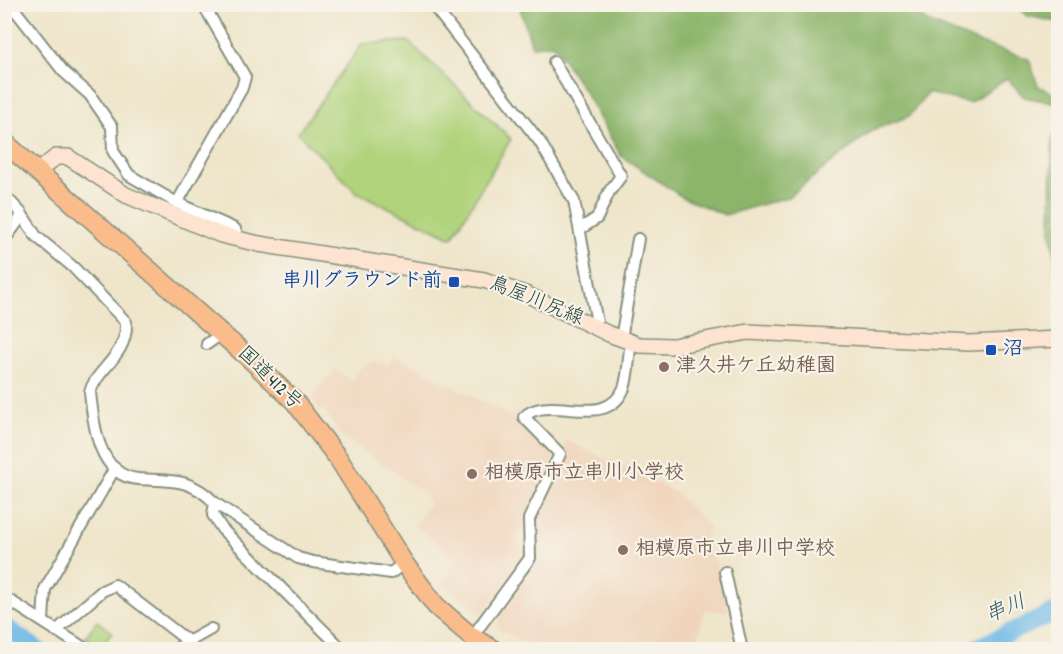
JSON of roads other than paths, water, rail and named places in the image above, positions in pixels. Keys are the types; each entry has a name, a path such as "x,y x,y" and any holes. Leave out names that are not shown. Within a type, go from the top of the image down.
{"highway":[{"name":"国道412号","path":"4,142 214,339 270,377 306,416 338,458 404,563 436,606 472,637 494,650"}],"main road":[{"name":"鳥屋川尻線","path":"37,172 56,157 68,157 126,195 203,229 239,240 484,280 528,294 626,340 674,346 724,335 755,332 961,343 1059,339"}],"street":[{"path":"177,203 242,88 244,77 203,4"},
{"path":"432,4 540,142 574,201 598,328"},
{"path":"12,6 63,70 90,95 112,128 113,151 129,175 177,203 235,229 239,240"},
{"path":"554,62 621,176 609,192 597,218 580,229"},
{"path":"4,195 36,236 73,267 126,322 126,333 118,352 90,392 96,431 103,455 115,468 135,478 153,477 182,483 207,495 215,503 298,558 391,573 404,563"},
{"path":"4,240 22,216"},
{"path":"472,637 530,558 530,519 560,454 524,417 528,413 543,409 593,410 610,404 621,394 626,382 626,340 638,239"},
{"path":"43,620 45,589 115,468"},
{"path":"215,503 213,515 222,529 343,650"},
{"path":"724,572 742,650"},
{"path":"56,631 102,591 115,585 188,641"},
{"path":"4,597 87,650"},
{"path":"174,650 211,629"}],"waterway":[{"name":"串川","path":"971,650 1058,611"},
{"name":"串川","path":"4,626 38,650"}],"place":[{"name":"串川グラウンド前","path":"454,282"},
{"name":"沼","path":"991,350"},
{"name":"津久井ケ丘幼稚園","path":"664,367"},
{"name":"相模原市立串川小学校","path":"472,474"},
{"name":"相模原市立串川中学校","path":"623,550"}]}
